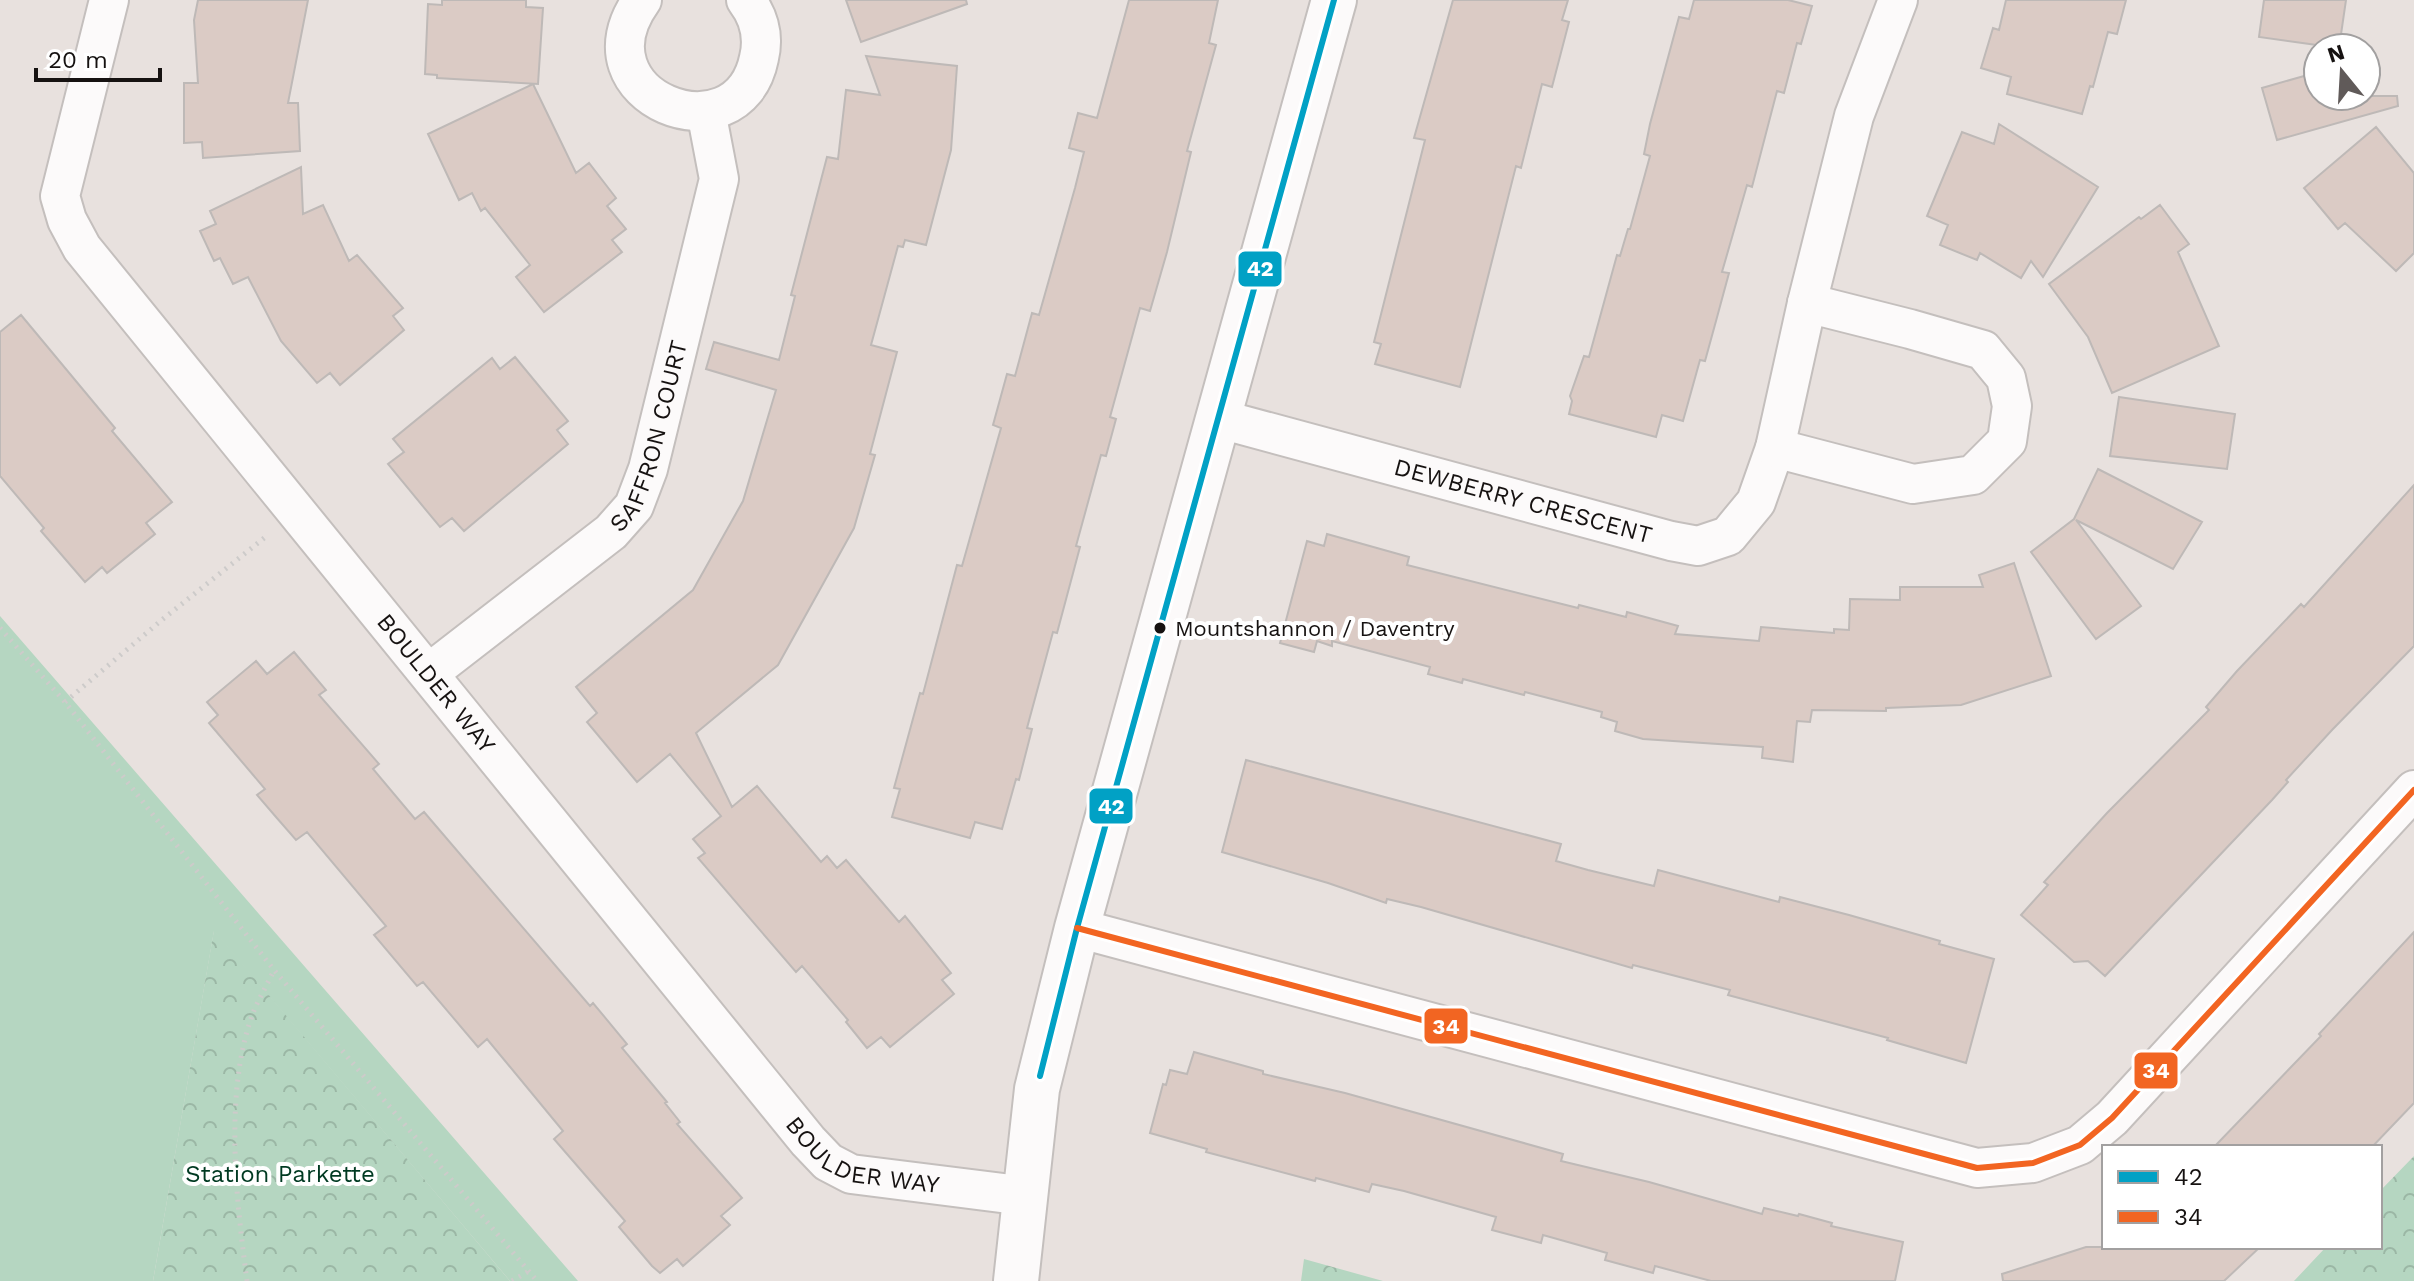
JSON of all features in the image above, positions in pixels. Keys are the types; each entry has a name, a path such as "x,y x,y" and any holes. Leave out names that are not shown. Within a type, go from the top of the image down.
{"street":[{"name":"BOULDER WAY","path":"109,0 60,196 67,220 82,248 828,1162 851,1174 1026,1196"},
{"path":"642,0 633,12 626,33 626,55 633,75 646,93 664,105 684,111 706,111 728,103 745,88 757,68 762,45 759,23 746,0"},
{"path":"1016,1281 1037,1089 1077,928 1334,0"},
{"name":"DEWBERRY CRESCENT","path":"1220,419 1671,541 1698,546 1728,536 1756,502 1775,448 1807,303 1854,116 1898,0"},
{"name":"SAFFRON COURT","path":"429,673 611,532 634,506 648,469 719,179 706,111"},
{"path":"1775,448 1913,484 1973,475 2007,441 2012,406 2006,378 1983,350 1807,303"},
{"path":"1077,928 1977,1168 2033,1163 2080,1145 2112,1118 2414,790"}],"path":[{"path":"65,702 163,619 297,513"},
{"path":"0,628 65,702 274,970 537,1281"},
{"path":"247,1281 239,1221 235,1149 238,1076 254,1011 274,970"},
{"path":"512,1281 529,1271"}],"green space":[{"path":"0,616 578,1281 510,1281 214,931 153,1281 0,1281"},
{"name":"Station Parkette","path":"214,930 510,1281 153,1281"},
{"path":"2414,1156 2414,1281 2294,1281 2324,1249 2382,1249 2382,1189"},
{"path":"1304,1259 1383,1281 1301,1281"}],"building":[{"path":"198,0 308,0 288,103 298,103 300,151 203,158 202,142 184,143 184,83 198,83 194,20"},
{"path":"442,0 526,0 526,7 543,8 538,84 437,78 437,75 425,74 428,4 442,5"},
{"path":"846,0 966,0 967,4 861,42"},
{"path":"1129,0 1218,0 1209,43 1216,45 1187,151 1191,152 1167,252 1150,311 1140,308 1110,417 1116,419 1106,456 1101,455 1076,546 1080,547 1057,633 1053,632 1027,728 1032,729 1019,780 1016,779 1002,829 975,822 970,838 892,817 900,789 894,788 957,565 962,566 1001,428 993,425 1007,374 1015,376 1032,313 1039,315 1075,188 1084,152 1069,148 1078,113 1097,118"},
{"path":"1453,0 1568,0 1562,20 1569,22 1552,87 1542,84 1521,168 1516,166 1460,387 1375,364 1381,344 1374,342 1425,140 1414,138"},
{"path":"1694,0 1788,0 1812,6 1801,44 1797,43 1784,93 1777,91 1752,187 1747,185 1722,272 1729,273 1705,361 1700,360 1683,421 1662,415 1656,437 1569,414 1570,396 1584,356 1589,357 1617,255 1620,256 1630,229 1650,156 1644,154 1650,124 1679,17 1689,19"},
{"path":"2006,0 2126,0 2117,34 2108,32 2082,114 2007,94 2011,77 1981,68 1993,28 1999,30"},
{"path":"2264,0 2346,0 2341,32 2302,32 2302,43 2259,37"},
{"path":"866,56 957,66 951,150 926,245 905,240 903,247 898,246 871,345 897,352 870,454 875,455 854,528 778,665 696,733 732,807 757,786 821,862 827,856 837,868 846,860 899,922 905,916 951,973 942,980 954,994 890,1047 881,1037 867,1048 846,1022 848,1020 802,966 796,972 698,858 705,853 693,839 721,816 670,754 637,782 587,722 597,713 576,687 693,590 743,501 776,390 706,369 714,342 779,360 795,296 791,295 827,157 838,159 846,90 880,95"},
{"path":"2302,77 2302,112 2377,112 2277,140 2262,88"},
{"path":"533,84 576,173 589,163 616,198 607,206 626,229 612,240 622,252 544,312 516,277 530,265 485,208 481,211 472,193 459,200 428,134"},
{"path":"2382,96 2397,96 2398,106 2382,110"},
{"path":"1999,124 2098,187 2043,277 2031,261 2021,278 1980,253 1977,260 1940,245 1948,225 1927,216 1962,132 1994,144"},
{"path":"2376,127 2414,173 2414,253 2396,271 2345,223 2338,229 2304,188"},
{"path":"301,167 303,214 323,205 349,261 357,255 403,308 393,316 404,330 340,385 330,373 317,383 281,341 248,277 233,284 220,258 214,261 200,231 216,224 210,211"},
{"path":"2160,205 2189,244 2178,252 2219,346 2112,393 2088,337 2049,284 2139,217 2141,219"},
{"path":"21,315 172,502 146,523 155,534 107,573 102,567 85,582 41,531 44,528 0,476 0,332"},
{"path":"515,357 568,421 557,430 568,444 464,531 452,518 440,527 388,464 404,452 393,439 492,358 500,369"},
{"path":"2119,397 2235,414 2227,469 2110,456"},
{"path":"2098,469 2202,522 2173,569 2076,520 2141,606 2096,639 2031,552 2074,519"},
{"path":"2414,485 2414,646 2332,730 2272,800 2105,976 2088,961 2074,962 2021,915 2048,885 2044,882 2209,710 2206,707 2237,671 2301,604 2304,607"},
{"path":"1327,534 1409,557 1407,565 1578,608 1579,605 1626,617 1627,612 1678,626 1675,634 1759,641 1761,627 1834,633 1834,629 1849,630 1850,599 1900,600 1900,587 1983,587 1979,575 2014,563 2051,676 1961,705 1886,708 1886,711 1812,710 1810,722 1797,721 1793,762 1762,758 1763,747 1643,739 1615,731 1617,722 1601,717 1602,712 1463,679 1462,683 1428,674 1430,667 1332,641 1332,646 1317,641 1314,652 1280,643 1307,541 1324,546"},
{"path":"294,652 326,690 319,695 379,764 373,769 415,819 424,812 590,1006 593,1003 627,1044 622,1048 667,1102 680,1122 677,1124 742,1198 721,1216 730,1225 683,1266 677,1259 660,1273 652,1266 619,1227 625,1221 554,1139 563,1131 487,1039 478,1047 423,982 417,986 374,935 386,926 307,832 296,840 257,795 265,789 209,723 218,715 207,702 256,661 267,674"},
{"path":"1246,760 1561,844 1556,861 1588,870 1654,886 1658,870 1779,902 1780,897 1849,915 1994,959 1966,1063 1888,1038 1728,995 1730,990 1633,965 1632,968 1421,907 1387,899 1386,903 1222,852"},
{"path":"2414,932 2414,1103 2374,1145 2216,1145 2321,1036 2319,1034"},
{"path":"1194,1052 1263,1071 1263,1074 1345,1093 1563,1154 1561,1161 1762,1214 1764,1208 1799,1214 1832,1223 1831,1226 1903,1242 1895,1281 1711,1281 1655,1266 1653,1273 1605,1260 1607,1253 1543,1235 1541,1243 1492,1230 1496,1217 1404,1191 1372,1184 1369,1192 1316,1178 1315,1181 1206,1152 1207,1149 1150,1133 1163,1084 1166,1085 1170,1070 1187,1074"},
{"path":"2086,1247 2258,1249 2224,1281 2003,1281 2002,1274"}],"transit line":[{"name":"42","path":"1040,1076 1077,928 1334,0"},
{"name":"34","path":"1077,928 1977,1168 2033,1163 2080,1145 2112,1118 2414,790"}],"place":[{"name":"Mountshannon / Daventry","path":"1160,628"}]}
